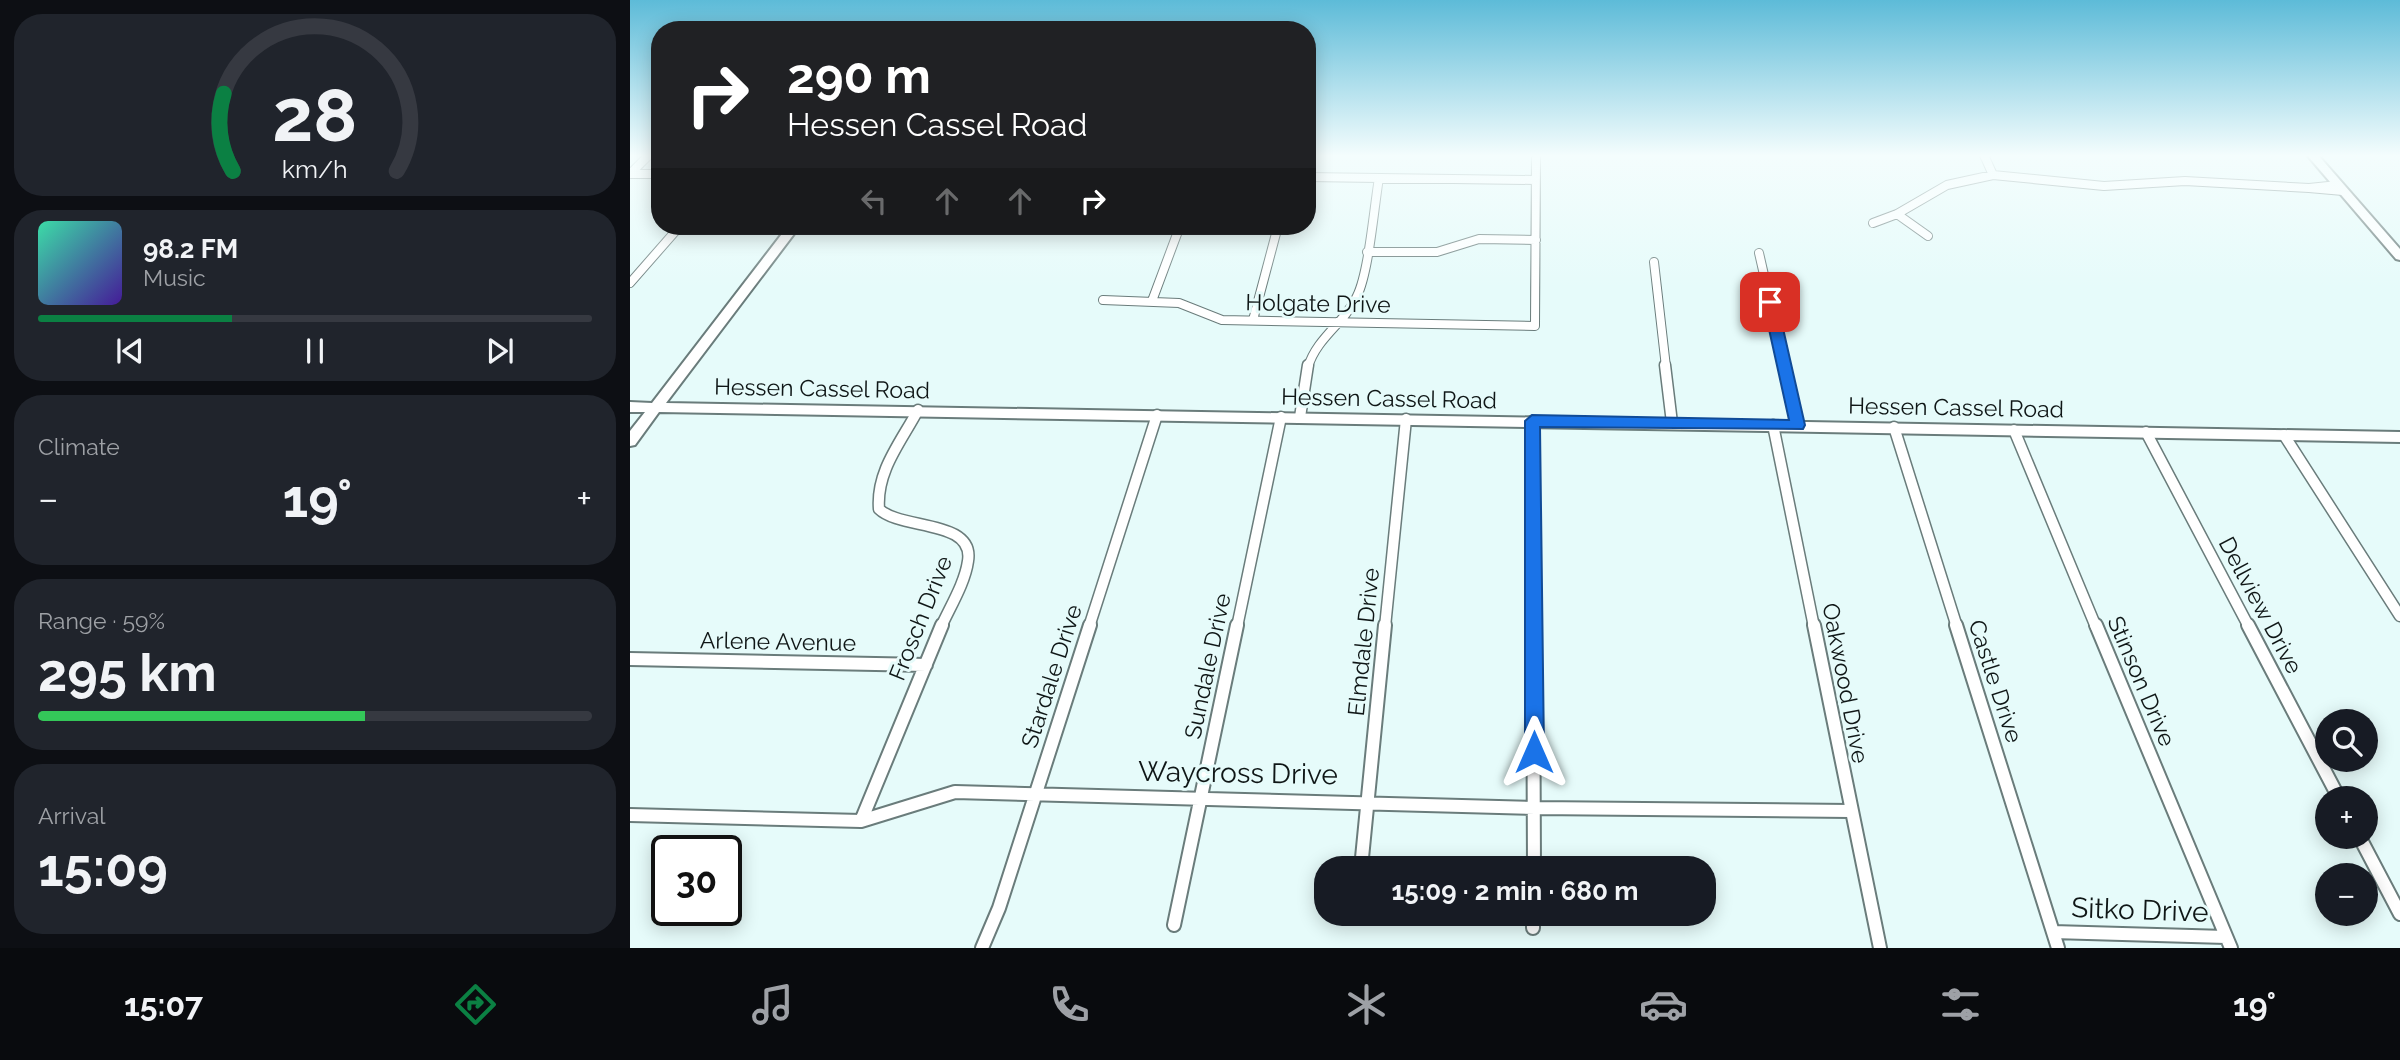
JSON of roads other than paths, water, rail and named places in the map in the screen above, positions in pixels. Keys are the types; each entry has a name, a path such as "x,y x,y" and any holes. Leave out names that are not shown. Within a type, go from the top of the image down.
{"main road":[{"path":"2350,199 2400,256"},
{"path":"630,441 787,235"},
{"name":"Hessen Cassel Road","path":"630,407 2400,437"}],"street":[{"path":"1300,417 1307,371 1318,343 1339,323 1358,297 1376,199"},
{"path":"1367,252 1437,252 1479,239 1536,240 1535,199"},
{"path":"1874,223 1922,199"},
{"path":"1897,214 1928,236"},
{"path":"630,284 672,235"},
{"path":"1152,301 1177,235"},
{"path":"1253,320 1276,235"},
{"name":"Holgate Drive","path":"1103,300 1179,303 1222,320 1535,326 1536,240"},
{"path":"1759,253 1798,425"},
{"path":"1654,262 1672,423"},
{"name":"Frosch Drive","path":"861,821 969,560 967,545 959,534 939,527 898,522 886,515 879,505 877,496 882,480 918,410"},
{"name":"Stardale Drive","path":"982,948 999,908 1157,415"},
{"name":"Sundale Drive","path":"1174,925 1281,417"},
{"name":"Elmdale Drive","path":"1362,856 1406,419"},
{"path":"1532,421 1534,856"},
{"name":"Oakwood Drive","path":"1773,425 1880,948"},
{"name":"Castle Drive","path":"1894,427 2058,948"},
{"name":"Stinson Drive","path":"2014,430 2228,942"},
{"name":"Dellview Drive","path":"2146,432 2333,786"},
{"path":"2284,435 2400,616"},
{"name":"Arlene Avenue","path":"630,659 926,665"},
{"name":"Waycross Drive","path":"630,815 861,821 888,815 930,796 947,793 1201,796 1535,807 1850,811"},
{"path":"2366,849 2400,914"},
{"name":"Sitko Drive","path":"2053,932 2228,942"}]}
